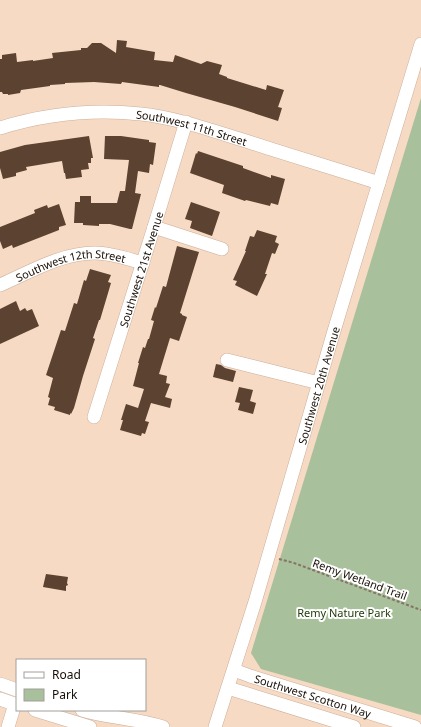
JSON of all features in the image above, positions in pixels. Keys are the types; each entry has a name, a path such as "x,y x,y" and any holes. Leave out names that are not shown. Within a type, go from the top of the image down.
{"street":[{"name":"Southwest 20th Avenue","path":"215,727 265,568 421,44"},
{"name":"Southwest 11th Street","path":"0,128 35,119 61,115 118,112 141,114 186,122 379,183"},
{"name":"Southwest 21st Avenue","path":"94,416 186,122"},
{"path":"154,227 222,249"},
{"name":"Southwest 12th Street","path":"0,285 72,255 104,253 143,263"},
{"path":"227,360 319,383"},
{"name":"Southwest Scotton Way","path":"234,670 415,727"},
{"path":"0,684 16,690"},
{"name":"Southwest Scotton Way","path":"228,688 354,727"},
{"path":"0,699 16,704 8,727"},
{"path":"37,711 90,727"},
{"path":"86,711 163,727"}],"path":[{"name":"Remy Wetland Trail","path":"294,563 421,610"}],"green space":[{"name":"Remy Nature Park","path":"421,98 421,715 261,669 251,653"}],"building":[{"path":"117,40 127,41 126,47 155,52 154,60 173,62 175,55 201,64 207,61 222,65 219,74 227,78 266,90 267,85 284,90 278,107 282,108 278,121 160,85 159,87 122,82 121,84 94,82 65,83 21,90 20,93 8,95 0,92 0,59 2,59 2,55 16,53 17,62 33,61 53,58 52,53 81,50 81,48 87,48 92,43 101,43 116,53"},
{"path":"89,136 93,158 91,158 91,163 88,163 89,169 81,170 82,177 66,179 62,161 26,167 27,170 16,173 16,176 3,179 0,168 0,152 25,145"},
{"path":"105,136 121,136 149,140 149,142 156,143 153,165 150,164 149,173 138,171 135,193 141,194 132,229 110,224 99,224 99,226 74,223 75,202 80,202 80,196 91,196 91,203 117,203 120,191 125,191 129,160 104,159"},
{"path":"198,151 243,166 243,168 271,178 271,175 285,179 278,205 271,203 270,206 245,201 222,193 224,185 190,173"},
{"path":"191,202 220,212 212,236 190,228 192,221 185,219"},
{"path":"59,204 66,225 59,227 59,230 13,248 12,245 3,249 0,241 0,227 35,213 34,210 47,205 48,208"},
{"path":"257,230 277,236 275,242 279,244 275,254 272,253 265,274 267,274 257,296 235,285 237,281 233,280 246,251 250,236 254,237"},
{"path":"177,246 199,252 180,313 187,317 179,341 170,338 159,374 167,376 166,383 170,384 165,397 172,399 170,408 151,403 145,421 149,422 145,434 142,433 141,436 120,430 123,420 121,420 126,404 138,408 144,389 133,386 138,363 143,347 145,348 149,339 154,321 151,320 163,286 166,287"},
{"path":"90,269 111,275 108,282 111,283 93,338 95,339 74,408 70,415 54,410 55,407 48,405 50,398 48,397 53,378 46,375 61,330 65,331 74,303 77,304 84,280 86,281"},
{"path":"16,301 20,311 25,308 27,311 32,309 39,326 0,344 0,309"},
{"path":"216,364 236,371 233,382 213,377"},
{"path":"239,387 253,390 250,401 256,403 253,414 238,410 240,403 235,402"},
{"path":"46,574 68,577 66,591 43,587"}]}
